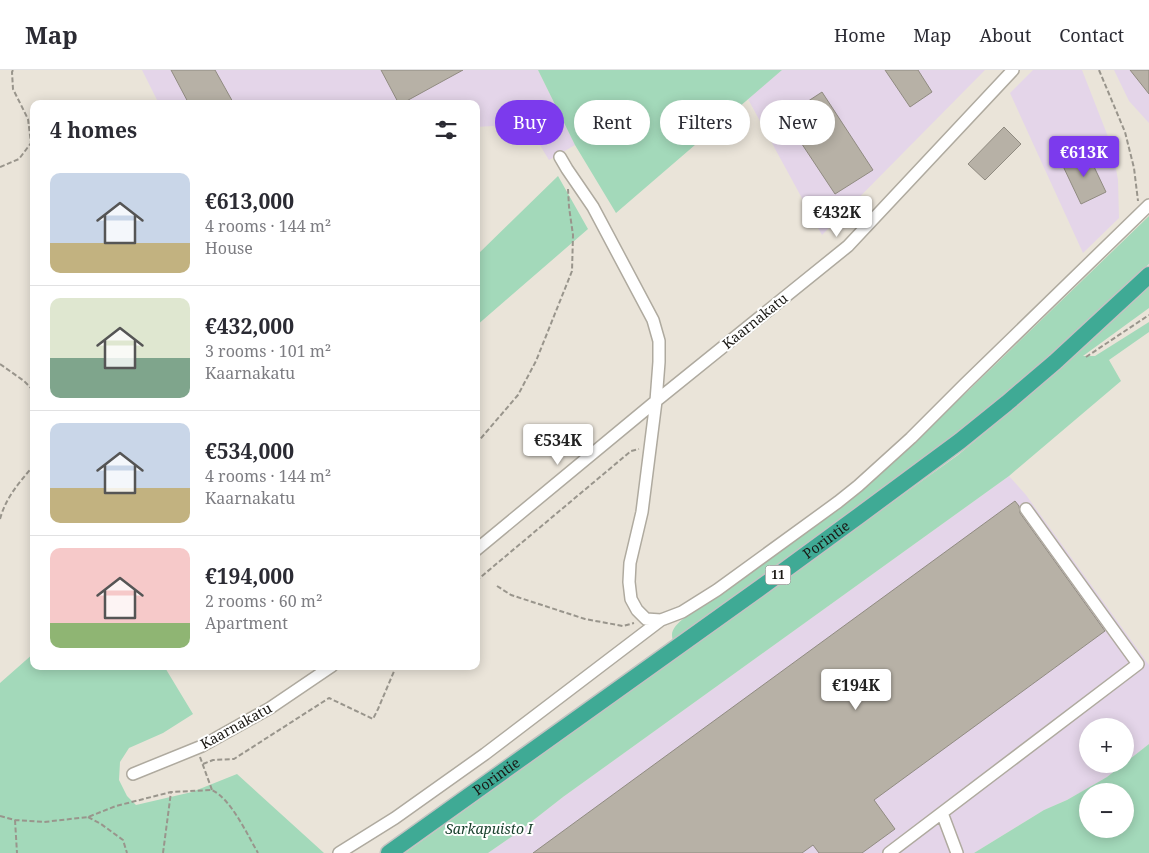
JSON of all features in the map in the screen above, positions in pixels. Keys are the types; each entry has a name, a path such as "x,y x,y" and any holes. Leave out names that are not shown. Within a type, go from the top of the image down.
{"highway":[{"name":"Porintie","path":"389,853 860,516 960,441 1055,362 1149,275"}],"street":[{"name":"Kaarnakatu","path":"480,547 848,246 1013,70"},
{"path":"560,158 593,207 653,320 659,341 656,401 642,512 630,563 629,582 631,599 637,610 646,619 661,620"},
{"path":"339,853 395,818 485,754 661,620 682,612 717,590 858,486 911,438 1149,205"},
{"path":"888,853 1138,664 1026,509"},
{"name":"Kaarnakatu","path":"133,774 196,748 270,708 326,670"},
{"path":"942,813 957,853"}],"path":[{"path":"13,70 13,89 28,119 30,135"},
{"path":"1099,70 1125,132 1134,168 1139,215"},
{"path":"0,167 19,159 30,144"},
{"path":"480,440 518,395 536,360 572,271 573,235 567,169"},
{"path":"1086,357 1149,315"},
{"path":"0,364 30,387"},
{"path":"480,578 632,451 650,445"},
{"path":"0,519 9,497 30,470"},
{"path":"497,586 511,595 585,619 623,626 646,619"},
{"path":"203,764 213,760 234,759 329,698 373,719 394,670"},
{"path":"196,748 212,790"},
{"path":"0,816 15,820 44,822 88,817 116,806 171,792 212,790 217,792 226,801 258,853"},
{"path":"163,853 171,792"},
{"path":"88,817 123,840 127,853"},
{"path":"15,820 17,853"}],"shaded area":[{"path":"142,70 538,70 553,100 495,100 495,126 480,127 480,100 157,100"},
{"path":"782,70 985,70 822,235 773,145 835,145 835,100 760,100 760,121 748,99"},
{"path":"1033,70 1082,70 1112,147 1118,180 1119,218 1083,253 1010,93"},
{"path":"1114,70 1149,70 1149,123 1129,101"},
{"path":"564,123 575,145 549,160 540,145 564,145"},
{"path":"1009,476 1026,495 1149,665 1149,744 1134,756 1134,718 1079,718 1079,773 1112,773 1097,783 1079,783 1079,793 1044,810 974,853 488,853"}],"green space":[{"path":"538,70 782,70 747,100 660,100 660,145 695,145 616,213 575,145 650,145 650,100 574,100 574,143 564,123 564,100 553,100"},
{"path":"558,176 588,229 480,323 480,252"},
{"path":"1149,216 1149,264 1058,349 944,445 674,643 673,631 680,622 841,507 969,390"},
{"name":"Sarkapuisto I","path":"1149,286 1149,308 1083,356 1095,356 1149,322 1149,332 1109,360 1121,381 1009,476 488,853 405,853 958,455 1055,372"},
{"path":"30,657 30,670 166,670 193,714 163,733 129,748 120,762 119,780 127,796 136,805 192,792 237,774 324,853 0,853 0,683"},
{"path":"1149,744 1149,853 974,853 1044,810 1079,793 1079,838 1134,838 1134,783 1097,783 1112,773 1134,773 1134,756"}],"building":[{"path":"171,70 215,70 232,100 187,100"},
{"path":"381,70 463,70 408,100 397,100"},
{"path":"885,70 918,70 932,92 910,107"},
{"path":"1130,70 1149,70 1149,94"},
{"path":"822,92 827,100 810,100"},
{"path":"835,112 873,170 835,194 803,145 835,145"},
{"path":"1004,127 1021,144 985,180 968,164"},
{"path":"1087,152 1106,192 1081,204 1062,164"},
{"path":"1015,501 1019,506 1020,513 1105,631 874,800 895,829 862,853 819,853 813,845 802,853 533,853"}]}
